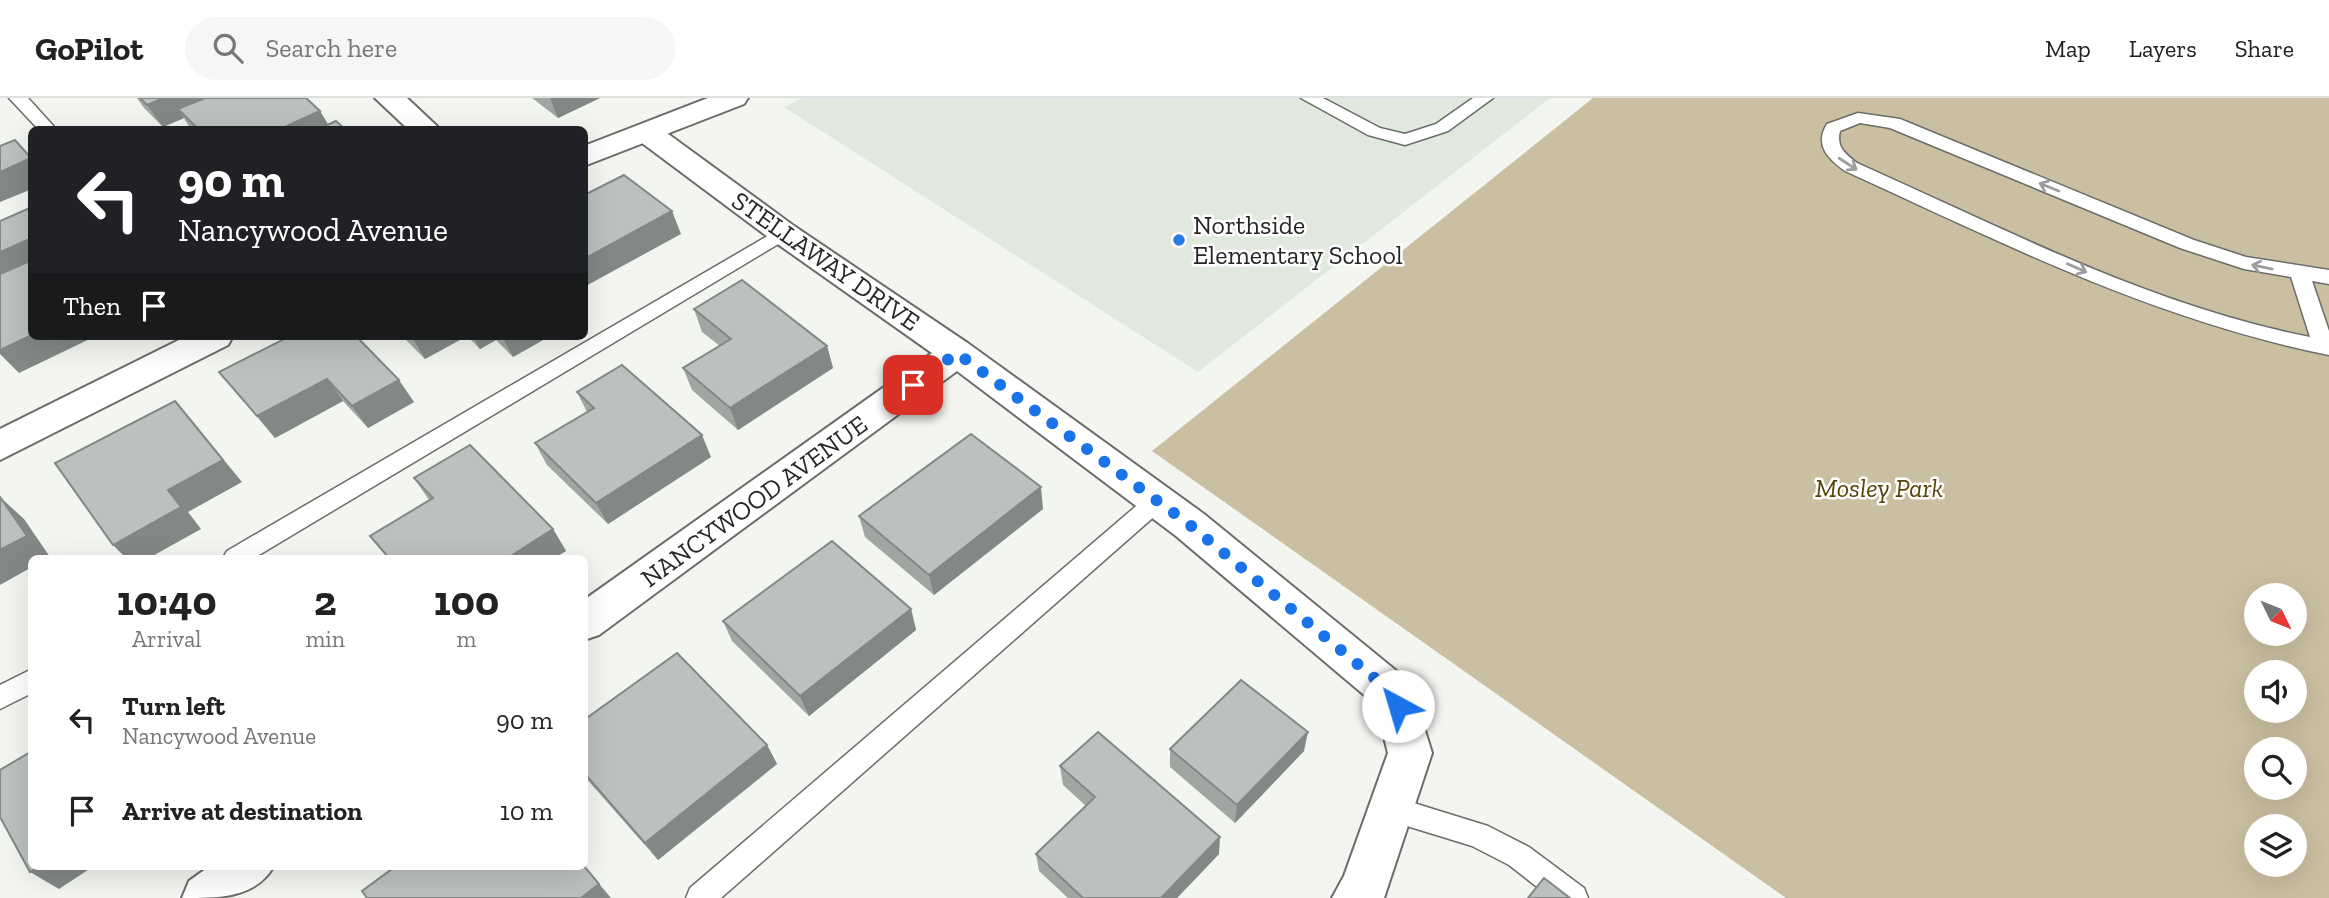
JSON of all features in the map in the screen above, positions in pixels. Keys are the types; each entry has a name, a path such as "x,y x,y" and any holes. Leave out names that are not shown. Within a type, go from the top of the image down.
{"street":[{"path":"389,98 422,126"},
{"path":"588,156 649,134 734,98"},
{"name":"STELLAWAY DRIVE","path":"649,134 783,233 957,353 1157,501 1395,695 1410,753 1363,891 1356,898"},
{"path":"0,446 208,340"},
{"name":"NANCYWOOD AVENUE","path":"588,620 957,353"},
{"path":"206,898 244,870"}],"lane":[{"path":"18,98 45,126"},
{"path":"1310,98 1394,139 1423,135 1453,122 1484,98"},
{"path":"2300,275 2326,347 2274,340 2152,300 1851,167 1838,158 1830,147 1828,137 1833,128 1858,118 1894,123 2188,244 2244,263 2300,275 2329,277"},
{"path":"241,555 783,233"},
{"path":"699,898 1157,501"},
{"path":"0,698 28,682"},
{"path":"1391,809 1478,835 1519,856 1574,898"}],"shaded area":[{"name":"Northside Elementary School","path":"802,98 1550,98 1198,372 784,107"}],"green space":[{"name":"Mosley Park","path":"1593,98 2329,98 2329,898 1786,898 1152,451"}],"building":[{"path":"140,98 164,98 147,105"},
{"path":"205,98 306,98 320,111 287,126 195,126 178,109"},
{"path":"336,121 342,126 325,126"},
{"path":"15,140 28,155 28,159 0,172 0,146"},
{"path":"624,175 672,211 588,257 588,193"},
{"path":"28,209 28,240 0,252 0,221"},
{"path":"28,262 28,337 0,350 0,274"},
{"path":"742,280 827,346 730,408 683,368 731,339 694,309"},
{"path":"282,340 360,340 399,380 352,406 327,379 257,416 219,372"},
{"path":"622,365 702,435 596,503 535,443 594,408 577,392"},
{"path":"175,401 223,460 168,490 181,507 113,545 55,463"},
{"path":"971,434 1041,487 929,575 859,516"},
{"path":"470,445 553,529 513,555 386,555 370,536 433,498 414,478"},
{"path":"0,497 27,536 0,550"},
{"path":"832,541 911,609 800,696 723,621"},
{"path":"677,653 767,745 645,843 588,778 588,717"},
{"path":"1241,680 1308,732 1237,805 1170,749"},
{"path":"1098,732 1220,837 1161,898 1083,898 1036,854 1095,797 1060,766"},
{"path":"28,753 28,868 0,817 0,770"},
{"path":"391,870 587,870 599,884 581,898 367,898 362,891"},
{"path":"1544,878 1570,898 1528,898"}],"place":[{"name":"Northside Elementary School","path":"1179,240"}],"route":[{"path":"913,385 957,353 1190,525 1395,695 1398,706"}]}
